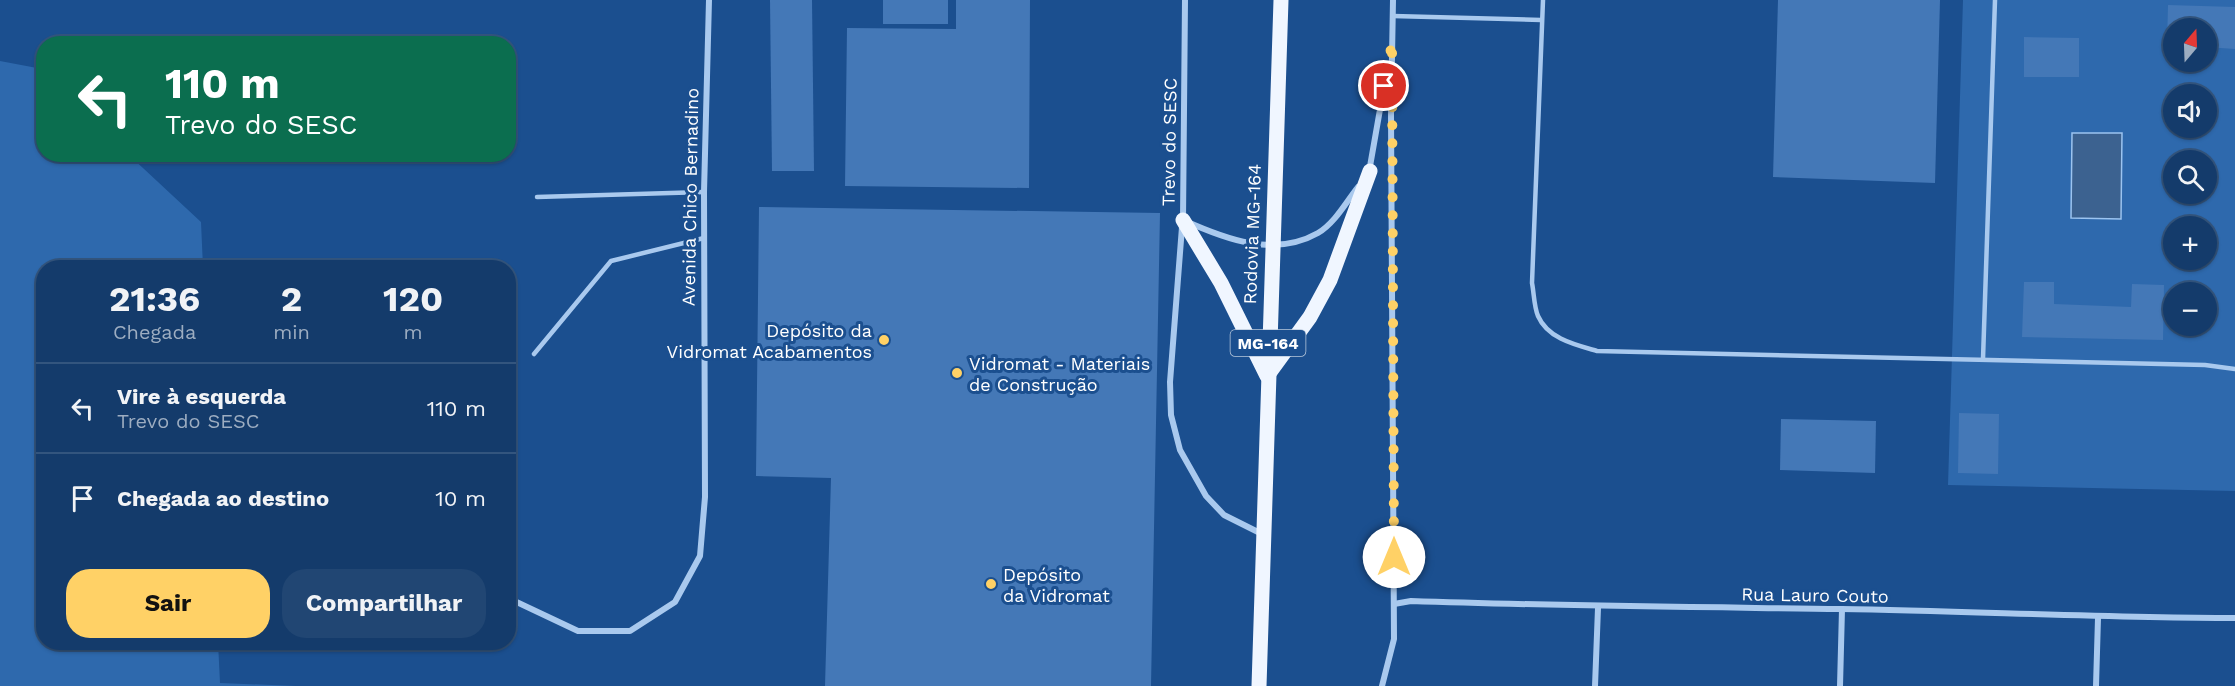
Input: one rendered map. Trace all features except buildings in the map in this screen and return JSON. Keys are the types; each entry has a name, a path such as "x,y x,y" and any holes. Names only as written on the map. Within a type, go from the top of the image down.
{"main road":[{"name":"Rodovia MG-164","path":"1259,686 1271,246 1281,0"},
{"path":"1183,220 1221,283 1267,376 1310,317 1330,280 1370,171"}],"street":[{"name":"Avenida Chico Bernadino","path":"516,602 578,631 630,631 675,602 700,556 705,497 704,192 709,0"},
{"name":"Trevo do SESC","path":"1185,0 1183,220 1241,242 1271,246 1304,239 1319,232 1336,216 1370,171 1392,43"},
{"path":"1382,686 1394,639 1393,0"},
{"path":"1183,220 1170,382 1171,415 1180,450 1206,496 1224,515 1264,535"},
{"name":"Rua Lauro Couto","path":"1394,604 1411,602 1598,608 1842,609 2098,618 2235,618"},
{"path":"1595,686 1598,608"},
{"path":"1840,686 1842,609"},
{"path":"2096,686 2098,618"}],"lane":[{"path":"1543,0 1532,283 1538,316 1550,331 1569,344 1597,351 2205,365 2235,369"},
{"path":"1983,359 1995,0"},
{"path":"1393,16 1541,20"},
{"path":"537,197 704,192"},
{"path":"534,354 611,261 704,238"}],"shaded area":[{"path":"1963,0 2235,0 2235,491 1948,485"},
{"path":"0,61 36,68 36,162 137,162 201,222 203,260 36,260 36,650 218,650 220,683 296,686 0,686"},
{"path":"2072,133 2122,133 2121,219 2071,218"}],"place":[{"name":"Depósito da Vidromat Acabamentos","path":"884,340"},
{"name":"Vidromat - Materiais de Construção","path":"957,373"},
{"name":"Depósito da Vidromat","path":"991,584"}],"route":[{"path":"1384,86 1392,43 1394,557"}]}
